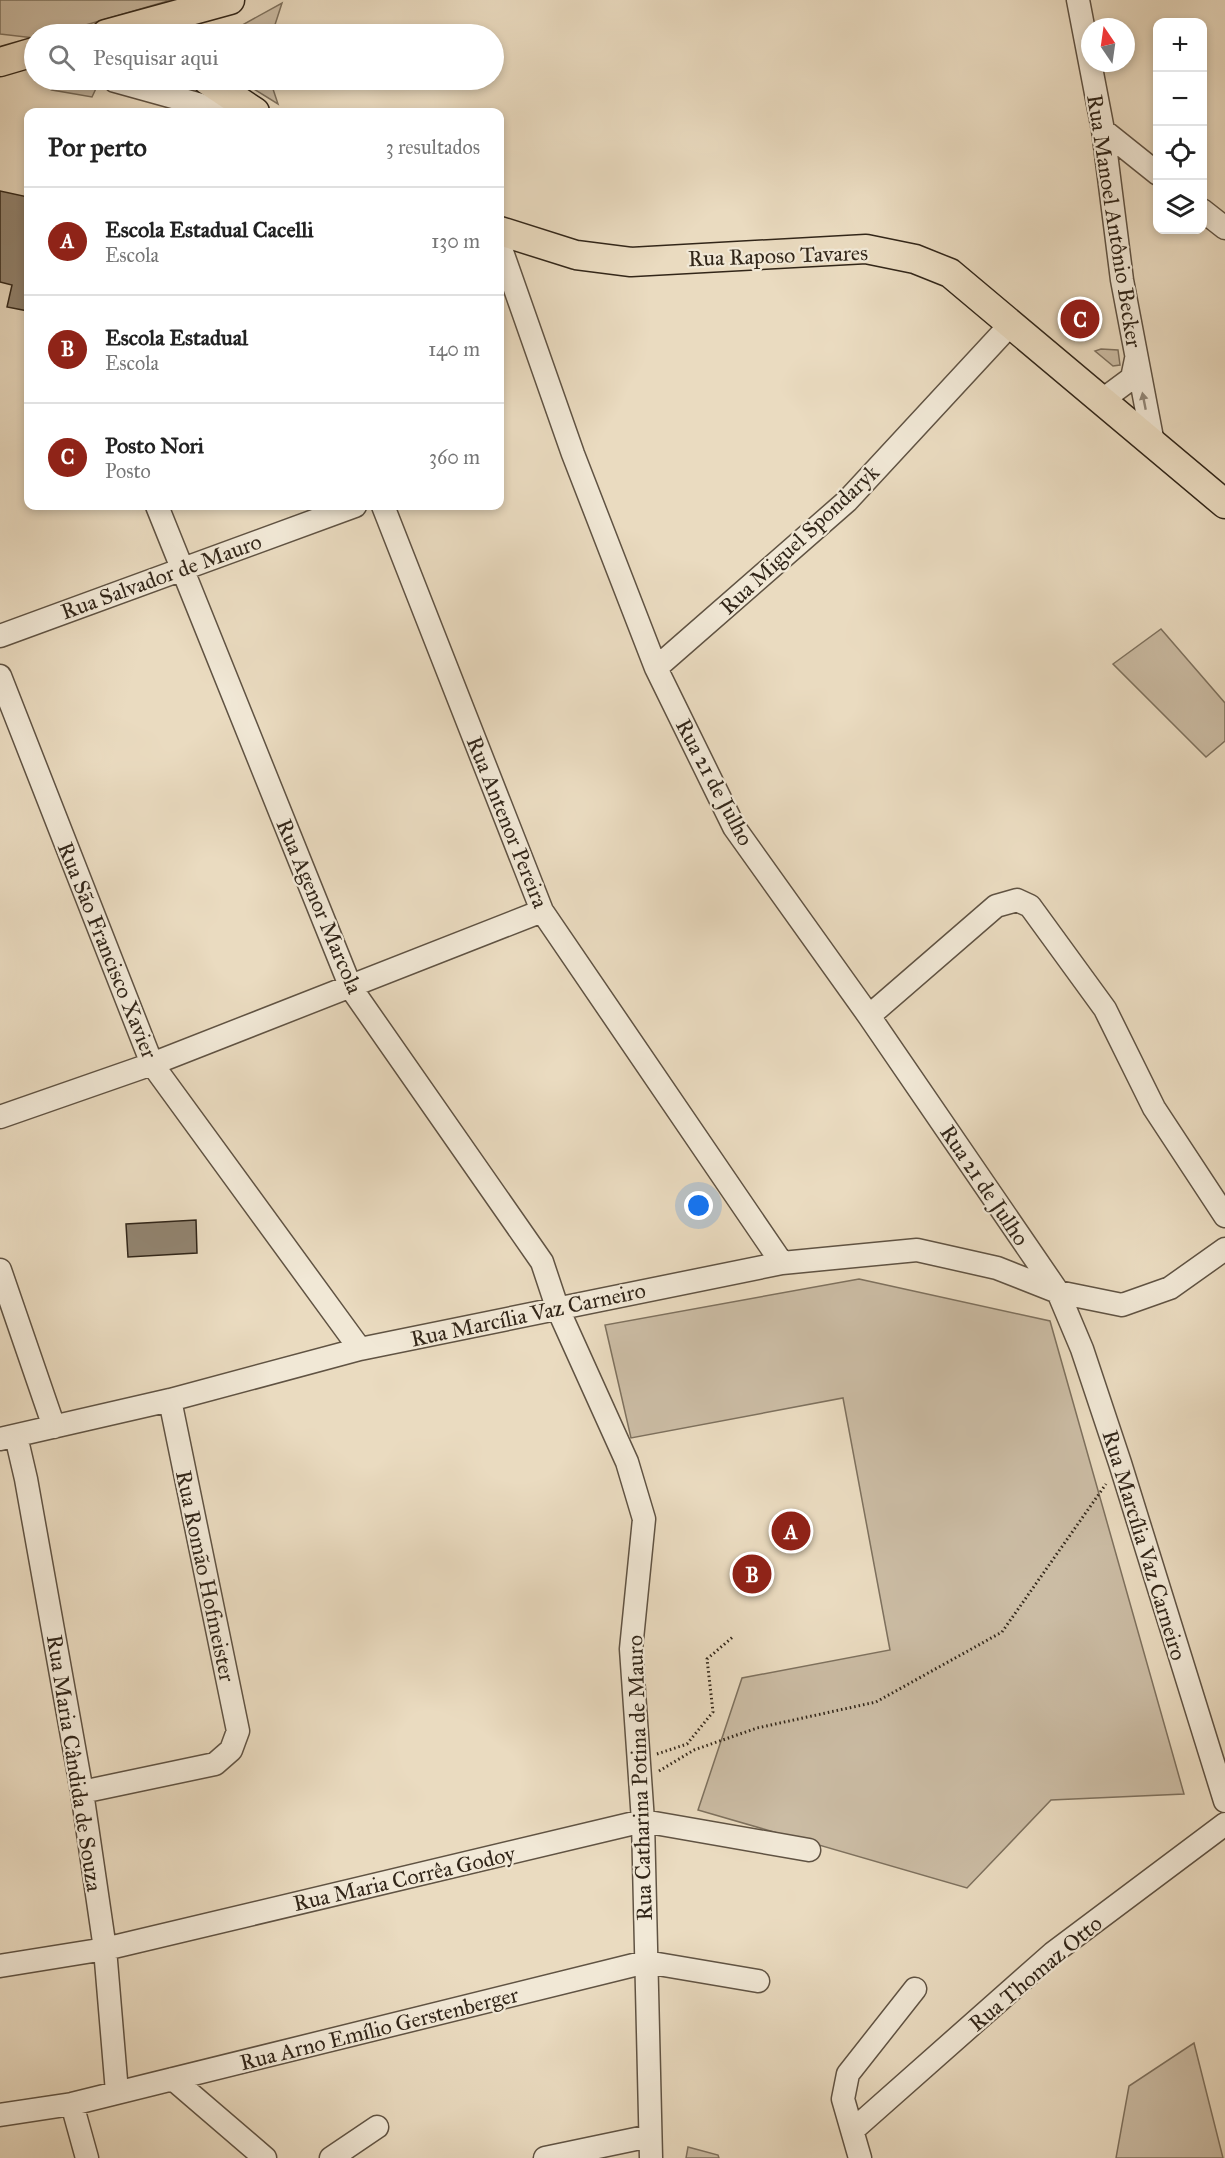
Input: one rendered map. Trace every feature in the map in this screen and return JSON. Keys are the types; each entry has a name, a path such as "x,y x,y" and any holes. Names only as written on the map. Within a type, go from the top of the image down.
{"main road":[{"path":"184,24 230,0"},
{"path":"188,24 252,0"},
{"path":"0,62 24,55"},
{"path":"0,79 24,74"},
{"path":"224,90 246,108"},
{"name":"Rua Raposo Tavares","path":"504,232 576,255 631,262 866,249 915,259 950,273 1225,504"}],"street":[{"name":"Rua Manoel Antônio Becker","path":"1078,0 1103,130 1122,280 1153,443"},
{"path":"0,48 24,51"},
{"path":"147,90 212,108"},
{"path":"1103,130 1153,170"},
{"path":"1207,213 1225,228"},
{"name":"Rua 21 de Julho","path":"504,257 573,454 656,668 734,826 869,1016 1058,1292"},
{"name":"Rua Miguel Spondaryk","path":"656,668 847,501 1010,325"},
{"path":"1101,401 1132,378 1136,359"},
{"name":"Rua Agenor Marcola","path":"159,510 351,988 542,1262 557,1307"},
{"name":"Rua Salvador de Mauro","path":"0,636 345,510"},
{"name":"Rua Antenor Pereira","path":"385,510 542,911 782,1263"},
{"name":"Rua São Francisco Xavier","path":"0,676 152,1064 360,1349"},
{"path":"869,1016 996,906 1017,900 1030,906 1105,1009 1154,1108 1225,1216"},
{"path":"0,1117 152,1064 351,988 542,911"},
{"name":"Rua Marcília Vaz Carneiro","path":"8,1438 170,1400 360,1349 557,1307 782,1263 917,1250 997,1268 1058,1292 1122,1305 1170,1288 1225,1249"},
{"path":"0,1270 54,1427"},
{"name":"Rua Marcília Vaz Carneiro","path":"1058,1292 1082,1349 1120,1463 1225,1801"},
{"name":"Rua Catharina Potina de Mauro","path":"557,1307 627,1462 644,1519 631,1649 647,1766 643,1821 650,2147"},
{"name":"Rua Romão Hofmeister","path":"82,1792 215,1764 231,1750 238,1731 170,1400"},
{"name":"Rua Maria Cândida de Souza","path":"8,1438 26,1479 82,1792 105,1949 117,2092"},
{"name":"Rua Maria Corrêa Godoy","path":"0,1966 105,1949 643,1821 809,1850"},
{"name":"Rua Thomaz Otto","path":"853,2130 1053,1953 1225,1824"},
{"name":"Rua Arno Emílio Gerstenberger","path":"0,2115 72,2104 646,1962 758,1981"},
{"path":"860,2158 843,2099 848,2074 915,1989"},
{"path":"173,2079 265,2158"},
{"path":"72,2104 87,2158"},
{"path":"331,2158 377,2127"},
{"path":"544,2158 650,2147"}],"path":[{"path":"647,1766 756,1728 876,1702 1002,1632 1120,1463"},
{"path":"647,1766 687,1744 713,1712 707,1659 734,1636"}],"shaded area":[{"path":"0,0 171,0 89,24 24,24 24,37 0,34"},
{"path":"282,3 275,24 244,24"},
{"path":"52,90 95,90 92,97"},
{"path":"255,90 273,90 278,104"},
{"path":"1118,350 1120,365 1113,366 1095,351"},
{"path":"1161,629 1225,703 1225,741 1206,757 1113,664"},
{"path":"859,1279 1050,1321 1184,1794 1051,1800 967,1888 698,1810 742,1678 890,1650 843,1398 631,1438 605,1325"},
{"path":"1194,2043 1223,2158 1116,2158 1129,2086"},
{"path":"688,2147 718,2155 719,2158 686,2158"}],"building":[{"path":"0,191 24,196 24,310 7,307 12,285 0,282"},
{"path":"196,1220 197,1253 128,1257 126,1224"}],"place":[{"name":"Posto Nori","path":"1080,319"},
{"name":"Escola Estadual Cacelli","path":"791,1531"},
{"name":"Escola Estadual","path":"752,1574"}]}
